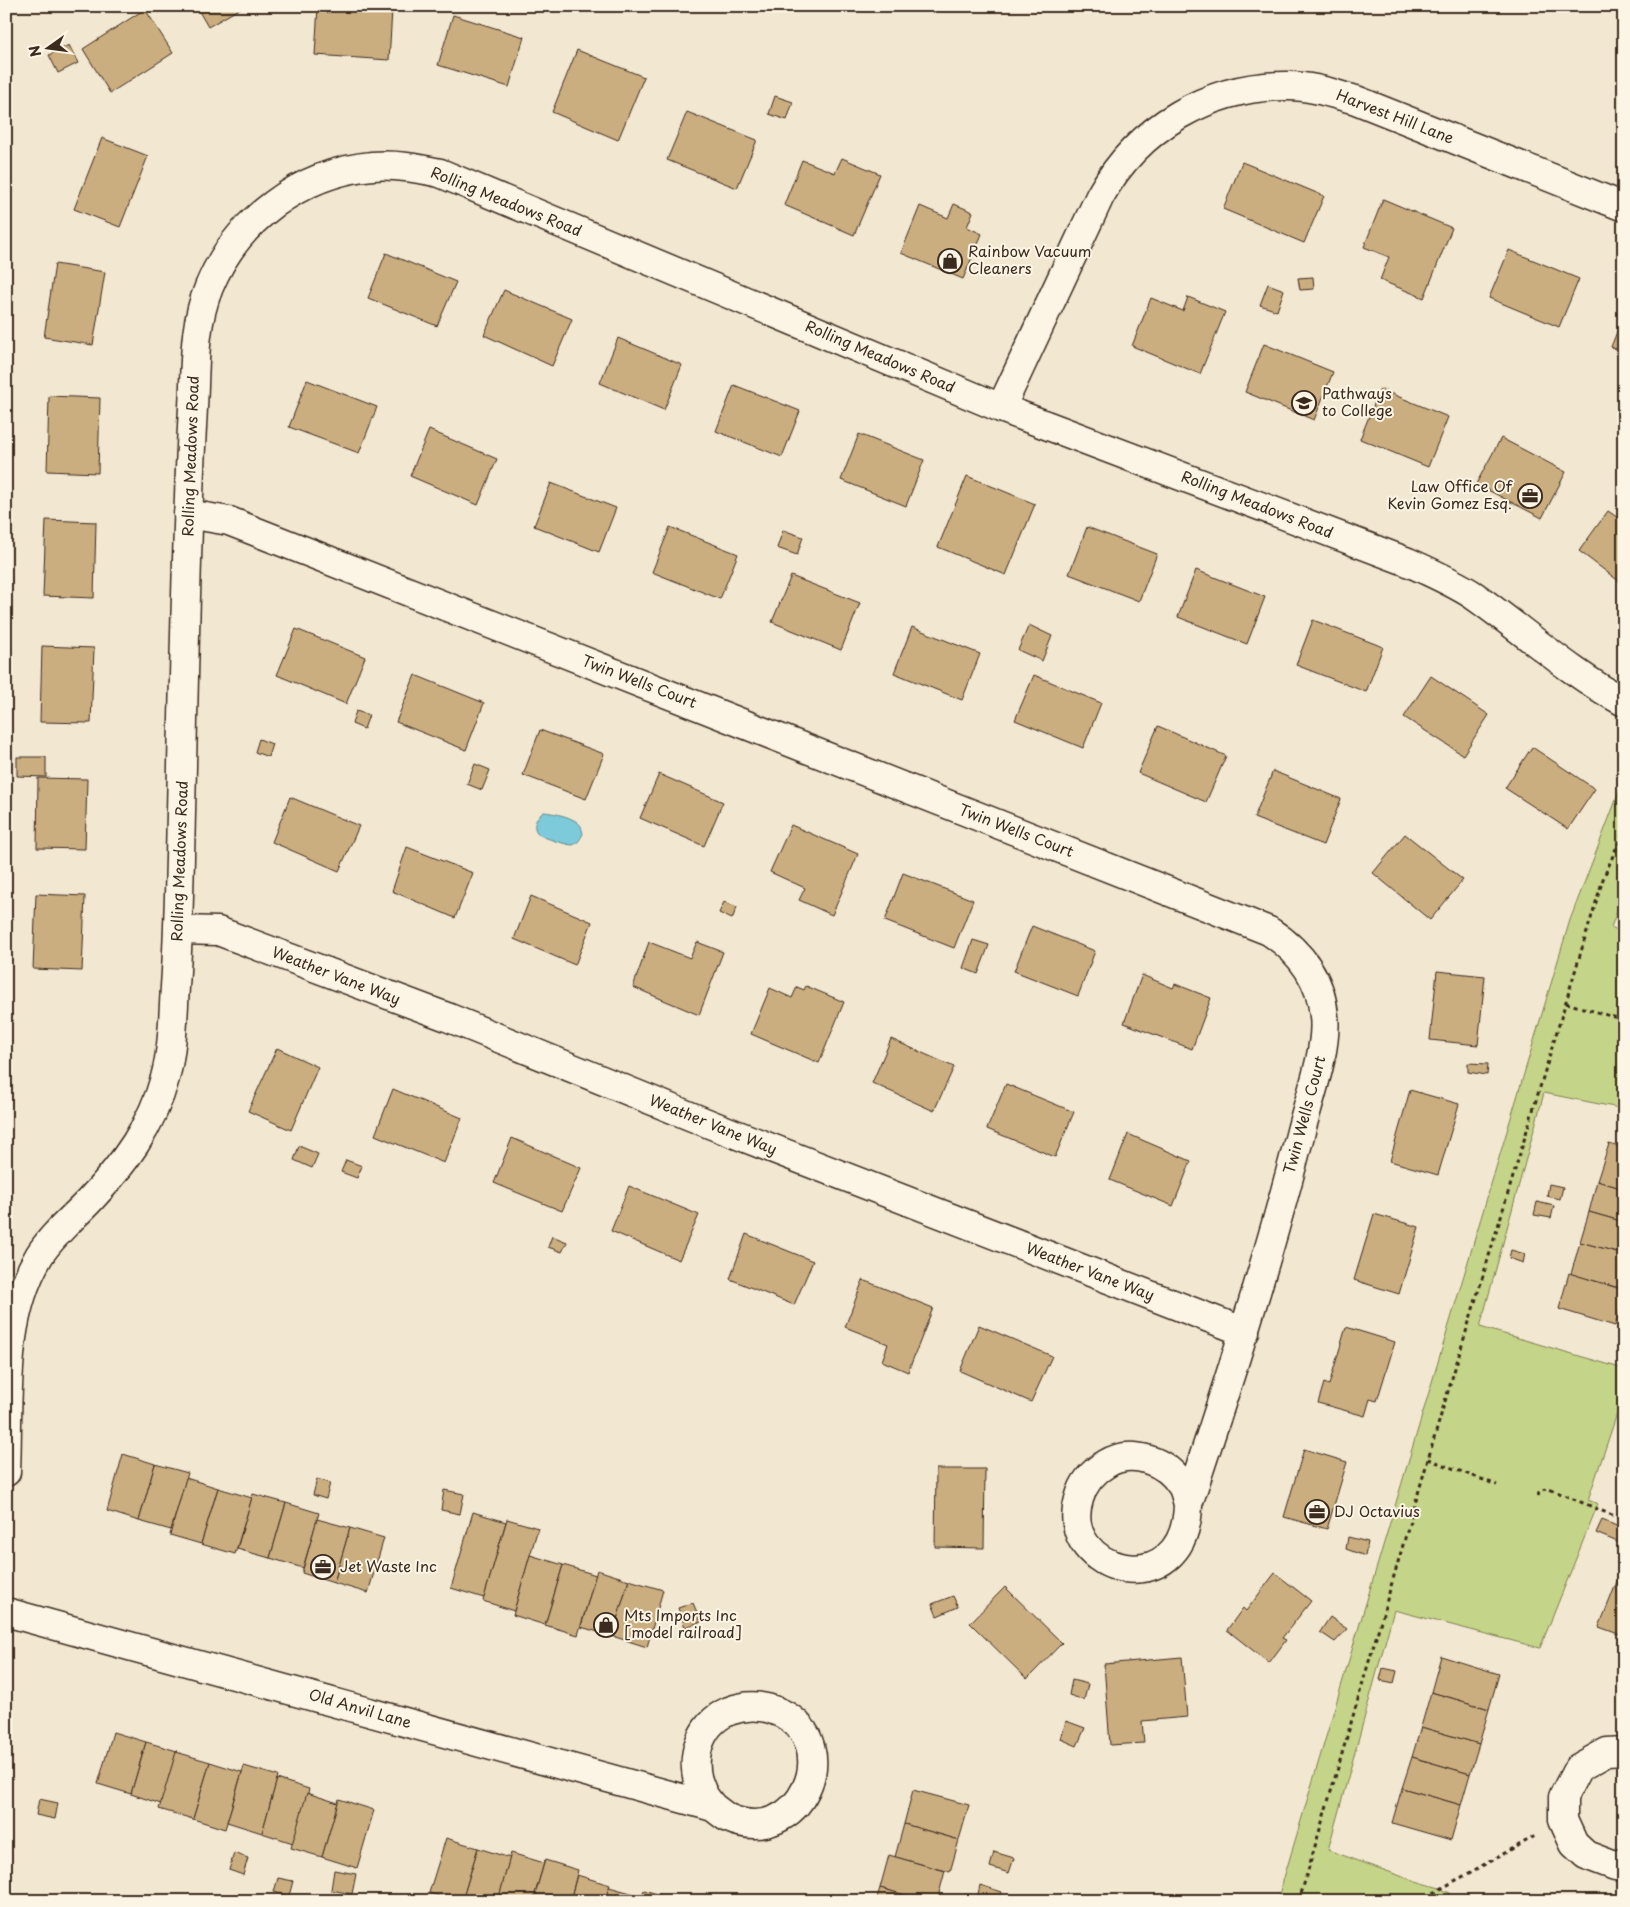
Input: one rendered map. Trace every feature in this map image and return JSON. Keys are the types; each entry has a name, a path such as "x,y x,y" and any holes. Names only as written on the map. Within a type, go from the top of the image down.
{"street":[{"name":"Harvest Hill Lane","path":"1001,408 1100,196 1116,169 1149,134 1173,117 1199,103 1227,94 1256,88 1290,86 1323,90 1348,97 1624,207"},
{"name":"Rolling Meadows Road","path":"6,1472 11,1338 21,1294 39,1257 51,1240 104,1186 128,1156 145,1129 165,1078 171,1041 179,930 188,514 196,340 202,306 210,284 230,248 252,222 278,201 315,181 339,172 373,166 407,166 440,172 1001,408 1399,559 1448,580 1472,594 1581,675 1624,702"},
{"name":"Twin Wells Court","path":"188,514 229,521 1270,930 1286,942 1300,956 1311,972 1320,994 1324,1017 1324,1041 1296,1153 1245,1332 1188,1504 1188,1522 1183,1539 1172,1553 1158,1563 1141,1569 1124,1569 1107,1563 1093,1553 1082,1538 1077,1522 1077,1504 1082,1487 1093,1473 1107,1463 1124,1457 1141,1457 1158,1463 1172,1473 1183,1488 1188,1504"},
{"name":"Weather Vane Way","path":"179,930 218,931 438,1014 730,1132 1245,1332"},
{"name":"Old Anvil Lane","path":"6,1612 713,1807 727,1817 744,1823 760,1823 776,1819 790,1811 801,1799 809,1784 812,1768 811,1752 806,1737 796,1724 785,1715 771,1708 755,1706 739,1707 723,1714 709,1726 700,1741 695,1758 696,1776 702,1792 713,1807"},
{"path":"1624,1750 1607,1752 1578,1768 1563,1797 1563,1820 1574,1844 1586,1855 1615,1866 1624,1864"}],"path":[{"path":"1299,1901 1428,1460 1603,879 1624,830"},
{"path":"1566,1003 1624,1020"},
{"path":"1428,1460 1497,1486"},
{"path":"1538,1496 1538,1493 1547,1488 1624,1520"},
{"path":"1420,1901 1563,1820"}],"green space":[{"path":"1624,779 1624,893 1611,927 1624,933 1624,1109 1544,1093 1480,1327 1624,1369 1624,1393 1588,1500 1598,1504 1540,1648 1394,1610 1328,1850 1443,1889 1450,1893 1447,1901 1277,1901 1570,920"}],"water":[{"path":"544,812 564,816 578,823 583,834 579,841 570,845 540,835 535,829 535,823"}],"building":[{"path":"196,6 244,6 208,27"},
{"path":"318,6 377,6 377,9 392,10 389,60 315,55"},
{"path":"145,9 173,53 110,93 83,49"},
{"path":"453,15 524,37 509,87 438,65"},
{"path":"69,45 78,63 58,73 49,55"},
{"path":"577,50 644,77 618,140 552,112"},
{"path":"775,96 793,102 787,120 769,114"},
{"path":"687,112 757,140 737,188 667,160"},
{"path":"102,138 148,156 120,227 74,209"},
{"path":"842,158 880,174 854,235 784,205 802,160 835,173"},
{"path":"1242,162 1324,196 1304,243 1223,209"},
{"path":"1383,199 1452,228 1424,298 1380,280 1389,257 1364,247"},
{"path":"954,204 973,212 967,227 982,234 963,279 901,253 920,206 948,218"},
{"path":"1509,250 1579,279 1559,327 1489,298"},
{"path":"386,253 456,282 437,326 368,298"},
{"path":"55,264 105,272 93,345 44,337"},
{"path":"1313,277 1314,289 1300,290 1298,278"},
{"path":"1268,284 1284,290 1277,311 1260,305"},
{"path":"504,290 572,319 552,366 484,335"},
{"path":"1188,297 1225,312 1200,374 1132,346 1151,298 1183,311"},
{"path":"1624,314 1624,352 1611,347"},
{"path":"618,338 682,365 664,410 600,383"},
{"path":"1264,344 1333,372 1314,420 1245,392"},
{"path":"307,380 377,407 359,453 289,427"},
{"path":"734,385 800,411 782,457 716,431"},
{"path":"1380,389 1448,417 1428,467 1360,439"},
{"path":"49,396 100,398 98,473 47,471"},
{"path":"429,430 497,459 478,505 410,476"},
{"path":"859,434 924,460 906,506 841,480"},
{"path":"1501,438 1566,472 1542,518 1476,484"},
{"path":"967,476 1035,504 1006,575 938,547"},
{"path":"551,483 616,508 599,552 534,526"},
{"path":"1608,511 1624,522 1624,585 1579,551"},
{"path":"46,520 96,522 94,598 43,596"},
{"path":"670,527 738,554 720,599 652,572"},
{"path":"1087,527 1157,554 1139,601 1069,574"},
{"path":"783,530 803,537 797,555 777,548"},
{"path":"1196,570 1265,597 1247,644 1178,617"},
{"path":"791,576 860,603 841,650 772,622"},
{"path":"1313,620 1383,647 1366,692 1296,665"},
{"path":"1029,625 1052,636 1042,661 1018,650"},
{"path":"912,627 980,654 962,700 894,673"},
{"path":"296,629 365,657 346,704 277,675"},
{"path":"42,646 94,648 91,723 40,722"},
{"path":"415,675 484,703 466,750 396,722"},
{"path":"1034,675 1101,703 1083,748 1015,720"},
{"path":"1431,676 1489,715 1463,755 1404,717"},
{"path":"356,711 369,715 364,729 352,724"},
{"path":"1158,726 1226,756 1206,802 1138,773"},
{"path":"540,730 604,754 586,799 523,775"},
{"path":"259,739 272,744 268,757 255,752"},
{"path":"1532,747 1595,789 1568,829 1505,788"},
{"path":"17,757 46,757 46,777 17,776"},
{"path":"475,764 490,770 482,790 467,784"},
{"path":"1273,771 1341,799 1323,845 1254,818"},
{"path":"659,774 723,802 704,846 640,818"},
{"path":"38,778 87,779 85,849 37,848"},
{"path":"290,797 359,826 339,871 272,842"},
{"path":"791,825 858,854 832,915 799,900 805,888 770,872"},
{"path":"1405,834 1463,880 1430,920 1373,873"},
{"path":"407,847 473,873 455,918 392,891"},
{"path":"903,873 973,900 954,948 885,921"},
{"path":"36,894 85,896 82,971 33,969"},
{"path":"531,896 592,922 575,965 514,939"},
{"path":"724,902 737,907 732,919 719,913"},
{"path":"1032,926 1095,951 1078,996 1014,971"},
{"path":"973,940 989,945 978,974 963,968"},
{"path":"649,942 690,958 697,942 723,952 699,1015 633,987"},
{"path":"1437,971 1485,976 1478,1045 1430,1040"},
{"path":"1142,975 1173,988 1175,984 1211,998 1192,1049 1124,1023"},
{"path":"806,986 844,1002 819,1063 751,1034 770,988 792,998 797,987 804,990"},
{"path":"891,1039 954,1067 934,1111 872,1083"},
{"path":"277,1048 318,1067 291,1130 248,1111"},
{"path":"1468,1063 1488,1064 1487,1075 1468,1072"},
{"path":"1006,1084 1074,1112 1055,1157 987,1129"},
{"path":"393,1089 462,1118 444,1163 375,1135"},
{"path":"1410,1090 1459,1104 1438,1175 1390,1161"},
{"path":"1128,1134 1191,1161 1173,1206 1110,1180"},
{"path":"512,1138 581,1168 562,1211 494,1183"},
{"path":"1609,1144 1624,1148 1624,1189 1597,1181"},
{"path":"299,1146 318,1154 312,1168 294,1160"},
{"path":"346,1160 362,1166 357,1178 341,1172"},
{"path":"1597,1181 1624,1189 1624,1222 1589,1212"},
{"path":"1549,1184 1563,1187 1560,1199 1547,1196"},
{"path":"629,1186 699,1215 679,1260 611,1231"},
{"path":"1537,1202 1554,1206 1551,1218 1534,1215"},
{"path":"1589,1212 1624,1222 1624,1254 1580,1242"},
{"path":"1374,1214 1419,1227 1399,1294 1354,1280"},
{"path":"746,1234 813,1261 794,1305 730,1279"},
{"path":"552,1236 567,1242 562,1252 548,1247"},
{"path":"1580,1242 1624,1254 1624,1273 1619,1288 1571,1274"},
{"path":"1511,1250 1525,1254 1523,1263 1509,1258"},
{"path":"1569,1273 1624,1290 1624,1297 1615,1326 1559,1309"},
{"path":"863,1280 933,1308 908,1372 882,1361 888,1344 845,1327"},
{"path":"979,1325 1052,1356 1031,1402 960,1371"},
{"path":"1346,1327 1395,1342 1377,1401 1370,1399 1365,1416 1318,1403 1324,1383 1329,1385"},
{"path":"1304,1449 1347,1462 1327,1529 1284,1517"},
{"path":"123,1454 155,1464 139,1521 107,1511"},
{"path":"155,1464 188,1473 171,1530 139,1521"},
{"path":"936,1469 985,1469 984,1548 935,1547"},
{"path":"186,1478 218,1488 201,1544 170,1535"},
{"path":"317,1479 330,1483 326,1499 313,1495"},
{"path":"218,1488 252,1498 235,1554 201,1544"},
{"path":"444,1490 464,1494 460,1514 441,1510"},
{"path":"253,1494 286,1503 270,1558 237,1549"},
{"path":"286,1503 319,1513 303,1568 270,1558"},
{"path":"473,1512 506,1522 484,1598 451,1588"},
{"path":"317,1519 350,1528 334,1583 302,1573"},
{"path":"507,1519 538,1528 514,1611 483,1601"},
{"path":"1602,1520 1624,1529 1620,1543 1596,1533"},
{"path":"350,1528 384,1538 368,1593 334,1583"},
{"path":"1348,1537 1368,1542 1365,1556 1346,1549"},
{"path":"530,1555 563,1565 545,1625 513,1615"},
{"path":"563,1565 596,1575 578,1635 545,1625"},
{"path":"597,1570 629,1580 612,1636 581,1627"},
{"path":"1275,1573 1311,1601 1282,1638 1286,1640 1269,1663 1227,1630 1243,1608 1246,1611"},
{"path":"1618,1579 1624,1581 1624,1636 1599,1627"},
{"path":"629,1580 663,1590 647,1647 612,1636"},
{"path":"1005,1587 1062,1643 1027,1679 970,1623"},
{"path":"953,1596 958,1607 937,1616 932,1604"},
{"path":"693,1603 701,1622 685,1627 678,1608"},
{"path":"1330,1617 1347,1629 1335,1642 1320,1632"},
{"path":"1441,1656 1499,1674 1489,1709 1431,1692"},
{"path":"1182,1657 1187,1717 1142,1721 1144,1743 1110,1745 1104,1664"},
{"path":"1383,1668 1397,1671 1394,1683 1380,1680"},
{"path":"1072,1680 1088,1684 1084,1700 1069,1695"},
{"path":"1431,1692 1489,1709 1479,1744 1421,1727"},
{"path":"1066,1721 1085,1728 1077,1746 1061,1739"},
{"path":"1421,1727 1479,1744 1470,1774 1412,1757"},
{"path":"113,1732 146,1742 131,1794 98,1784"},
{"path":"146,1742 177,1751 161,1804 131,1794"},
{"path":"176,1752 210,1762 193,1819 159,1809"},
{"path":"1412,1757 1470,1774 1461,1805 1402,1788"},
{"path":"210,1762 242,1772 225,1829 193,1819"},
{"path":"244,1766 278,1776 262,1833 227,1822"},
{"path":"277,1779 309,1789 293,1843 262,1833"},
{"path":"1402,1788 1461,1805 1451,1840 1392,1823"},
{"path":"913,1790 969,1805 959,1840 904,1824"},
{"path":"307,1793 338,1803 322,1857 291,1848"},
{"path":"39,1799 58,1803 55,1819 36,1815"},
{"path":"339,1799 374,1810 357,1868 322,1857"},
{"path":"904,1824 959,1840 950,1872 895,1857"},
{"path":"446,1838 478,1848 462,1901 455,1901 429,1893"},
{"path":"478,1848 510,1858 498,1901 462,1901"},
{"path":"994,1852 1014,1858 1009,1873 990,1867"},
{"path":"234,1853 248,1858 243,1875 229,1870"},
{"path":"511,1853 544,1863 533,1901 498,1901"},
{"path":"889,1855 945,1871 937,1901 926,1901 880,1888"},
{"path":"545,1860 578,1870 570,1901 533,1901"},
{"path":"334,1870 356,1874 352,1894 331,1890"},
{"path":"577,1875 610,1885 605,1901 570,1901"},
{"path":"278,1878 293,1881 289,1896 274,1892"},
{"path":"980,1885 1002,1892 1000,1901 977,1899"},
{"path":"609,1887 642,1896 640,1901 605,1901"},
{"path":"880,1888 926,1901 876,1901"},
{"path":"644,1890 677,1900 640,1901"}],"place":[{"name":"Rainbow Vacuum Cleaners","path":"950,261"},
{"name":"Pathways to College","path":"1304,403"},
{"name":"Law Office Of Kevin Gomez Esq.","path":"1530,496"},
{"name":"DJ Octavius","path":"1317,1512"},
{"name":"Jet Waste Inc","path":"323,1567"},
{"name":"Mts Imports Inc [model railroad]","path":"606,1625"}]}
